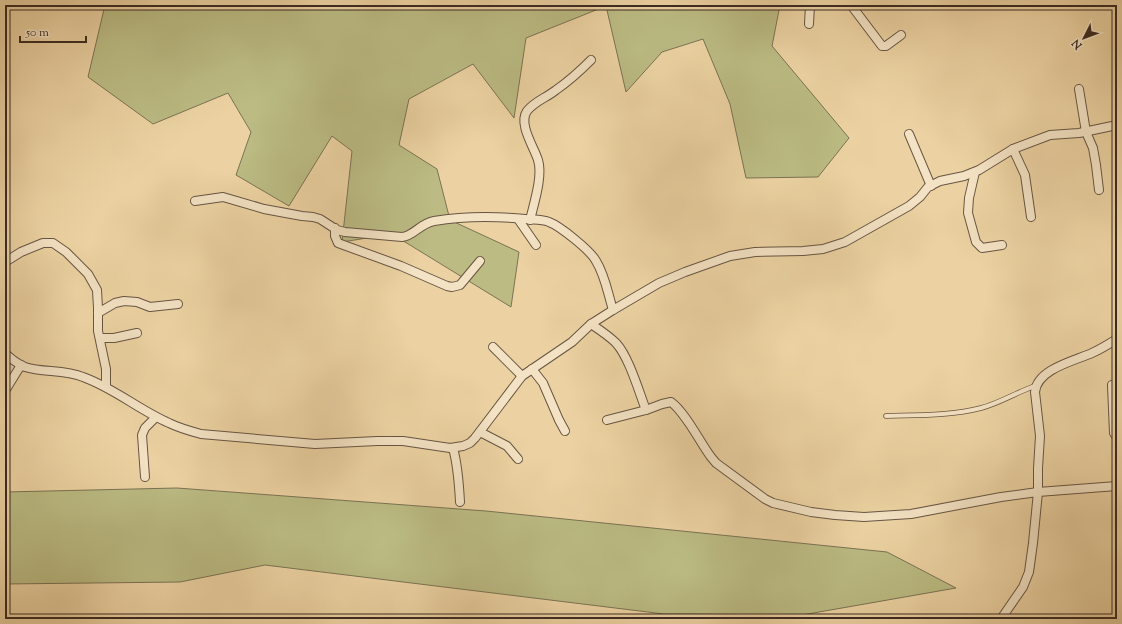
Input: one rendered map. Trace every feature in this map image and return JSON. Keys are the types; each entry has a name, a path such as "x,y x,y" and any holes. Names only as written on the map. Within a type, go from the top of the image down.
{"street":[{"path":"809,24 810,5"},
{"path":"850,5 882,46 886,46 901,35"},
{"path":"530,220 538,188 539,164 528,137 523,118 536,102 554,92 572,79 591,60"},
{"path":"1079,89 1086,132 1095,157 1099,190"},
{"path":"5,353 21,365 32,369 72,373 106,387 156,417 181,428 201,434 315,444 377,441 402,442 453,448 463,446 470,443 480,432 522,376 572,342 591,324 666,280 730,256 755,252 823,249 845,242 909,206 931,186 940,181 975,172 1013,149 1050,135 1079,134 1117,125"},
{"path":"909,134 931,186"},
{"path":"1013,149 1025,175 1031,216"},
{"path":"975,172 968,205 972,232 976,242 982,248 1002,245"},
{"path":"195,201 223,197 258,208 320,219 345,232 406,237 420,226 438,221 478,216 542,220 550,222 580,244 592,256 602,273 613,310"},
{"path":"518,219 536,245"},
{"path":"335,228 335,236 338,243 401,266 446,286 452,287 460,285 480,261"},
{"path":"5,262 20,252 43,243 53,243 60,247 84,269 97,290 98,331 106,369 106,387"},
{"path":"98,313 115,303 124,301 137,302 150,307 178,304"},
{"path":"591,324 617,344 630,370 646,410"},
{"path":"100,338 114,338 137,333"},
{"path":"1001,619 1023,587 1029,572 1038,492 1040,436 1035,386 1040,379 1058,368 1098,350 1117,339"},
{"path":"493,347 522,376"},
{"path":"5,391 21,365"},
{"path":"532,369 543,383 565,430"},
{"path":"1112,384 1114,433 1117,437"},
{"path":"607,420 671,402 682,413 710,457 766,499 788,507 835,516 864,517 911,514 1001,497 1038,492 1117,486"},
{"path":"145,477 142,435 145,428 156,417"},
{"path":"480,432 507,446 518,459"},
{"path":"453,448 459,482 460,502"}],"lane":[{"path":"886,416 956,413 993,404 1022,390 1035,386"}],"green space":[{"path":"105,5 780,5 772,46 849,138 818,177 746,178 730,104 703,39 662,52 626,92 606,6 526,38 514,118 473,64 409,99 399,145 437,169 450,220 519,252 511,307 392,234 342,242 352,151 332,136 289,206 236,175 251,132 228,93 153,124 88,77"},
{"path":"177,488 486,511 887,552 956,588 802,615 664,614 265,565 180,582 5,584 5,492"}]}
